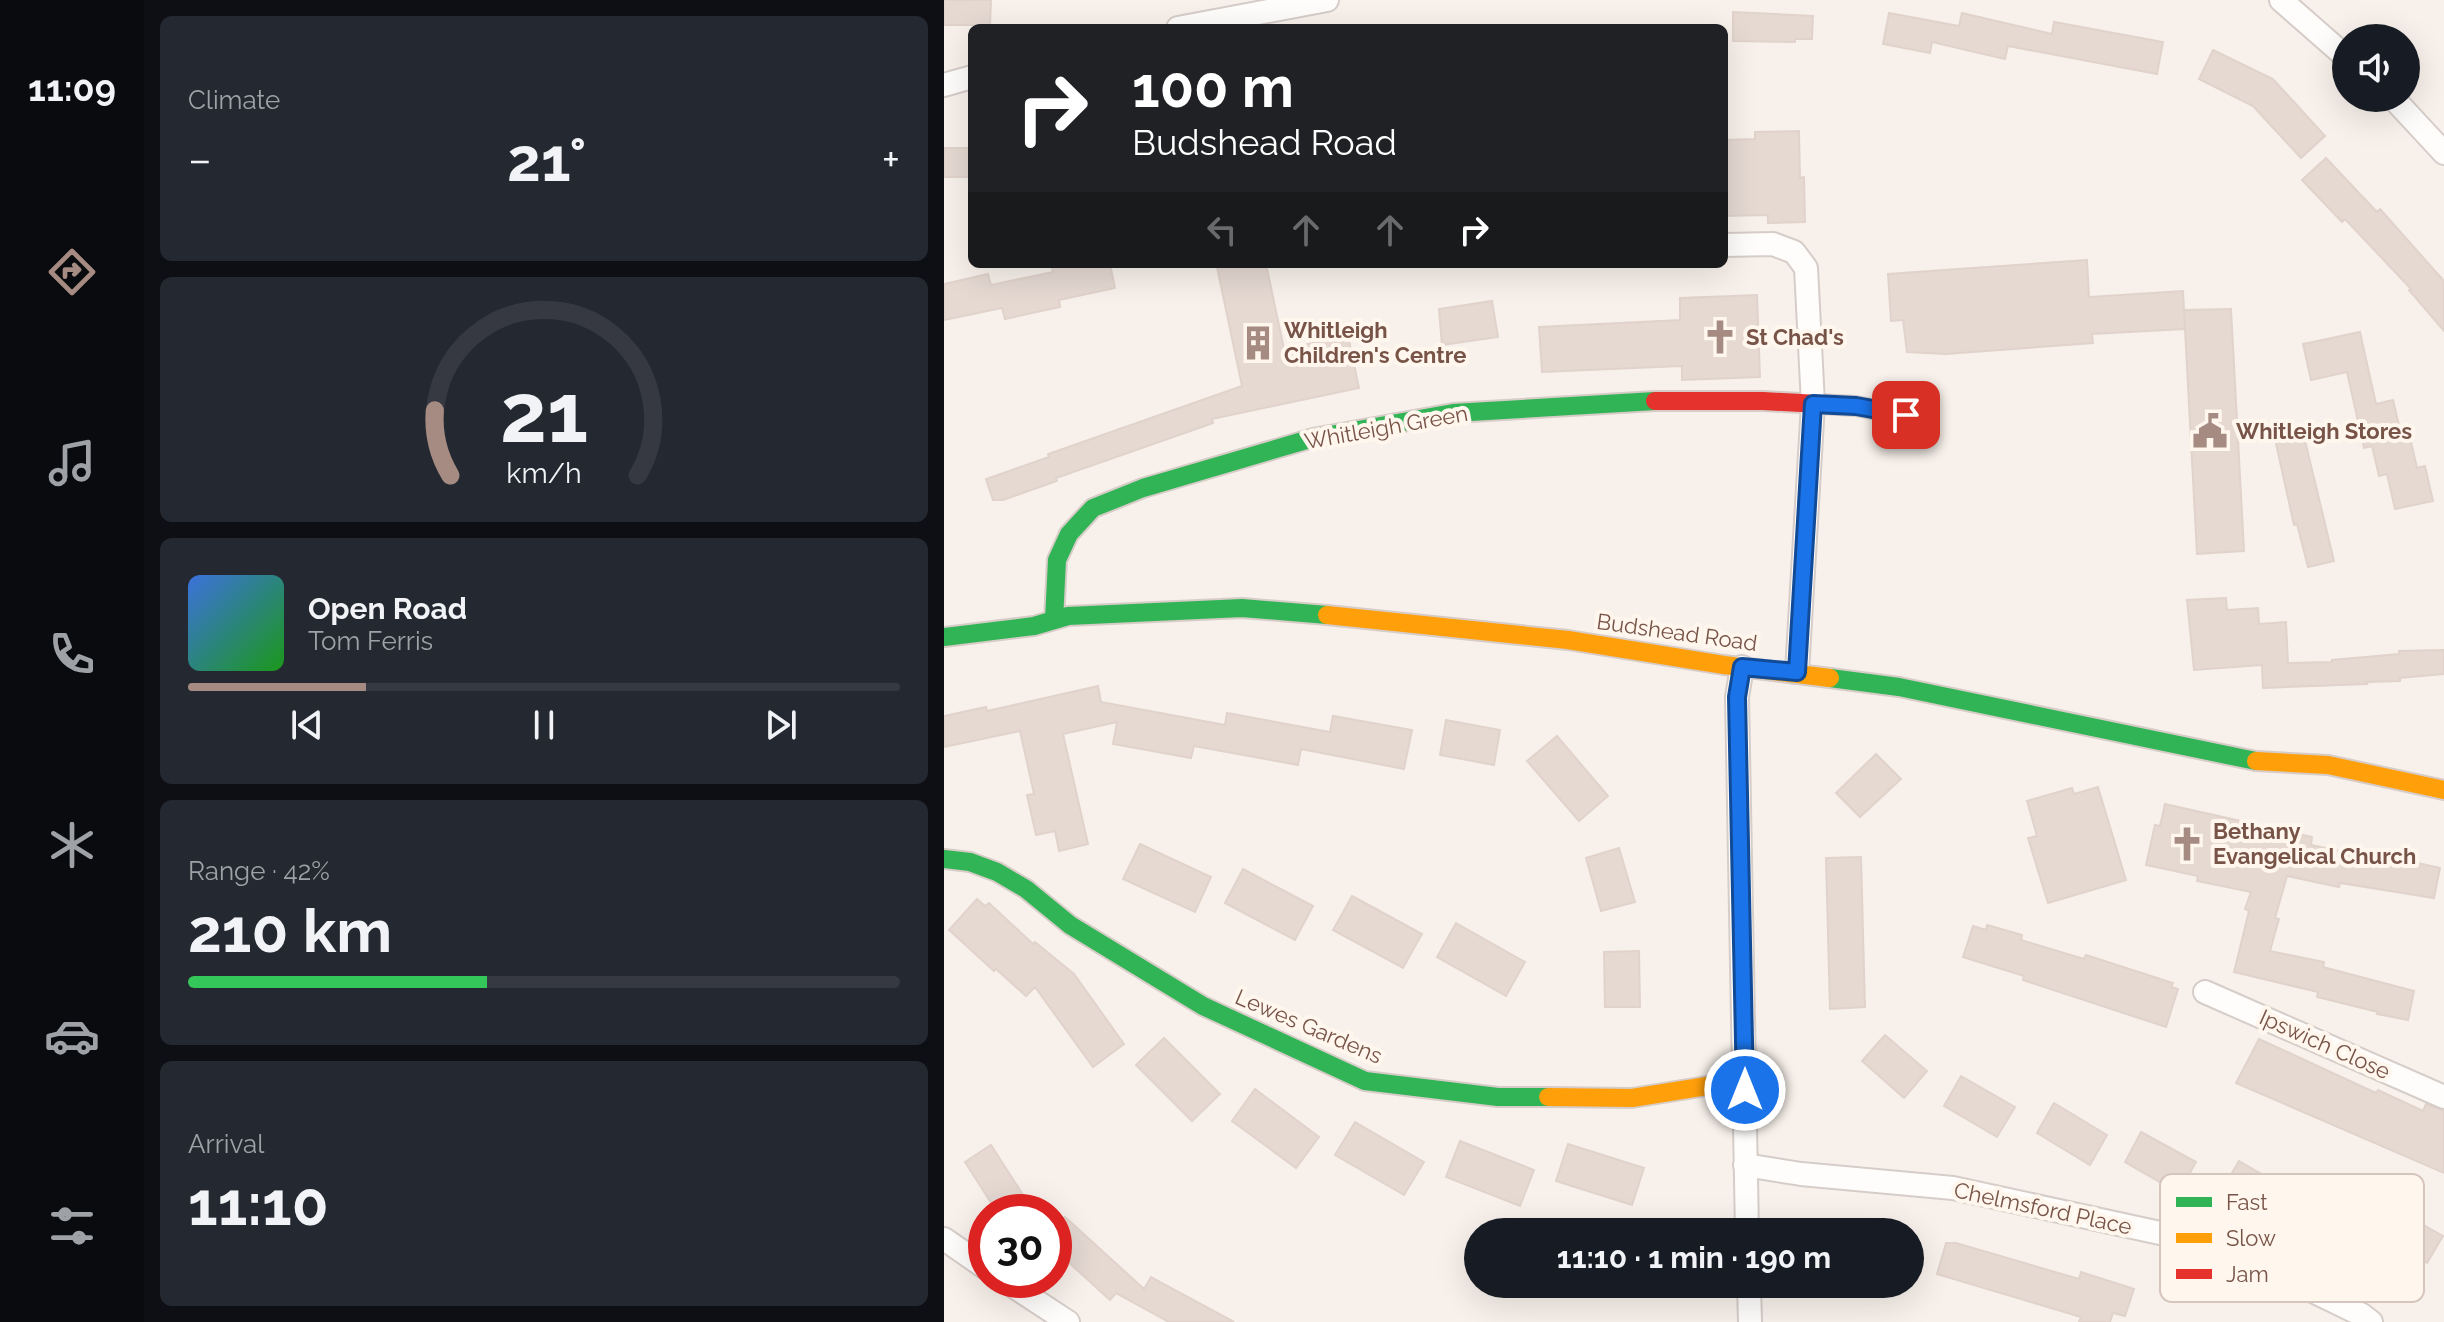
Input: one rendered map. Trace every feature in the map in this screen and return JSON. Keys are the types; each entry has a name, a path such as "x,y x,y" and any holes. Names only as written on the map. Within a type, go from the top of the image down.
{"street":[{"path":"1199,24 1327,0"},
{"path":"2281,0 2332,45"},
{"path":"944,85 968,78"},
{"path":"2406,112 2444,153"},
{"path":"1728,245 1773,244 1794,252 1806,268 1811,316 1813,404 1797,672"},
{"name":"Whitleigh Green","path":"1054,620 1057,560 1069,534 1093,508 1143,488 1313,438 1453,413 1631,401 1763,401 1856,406 1924,419"},
{"name":"Budshead Road","path":"944,637 1034,626 1068,616 1242,608 1413,622 1568,640 1899,687 2261,762 2328,765 2444,790"},
{"path":"1742,667 1737,697 1747,1218"},
{"name":"Lewes Gardens","path":"944,859 970,862 997,872 1026,889 1070,925 1203,1006 1365,1081 1498,1097 1632,1098 1713,1085 1745,1090"},
{"name":"Ipswich Close","path":"2205,992 2444,1097"},
{"name":"Chelmsford Place","path":"1745,1165 1801,1174 1953,1188 2160,1233"},
{"path":"944,1239 968,1256"},
{"path":"1031,1298 1068,1322"},
{"path":"1749,1298 1750,1322"},
{"name":"Chelmsford Place","path":"2335,1302 2371,1322"}],"building":[{"path":"944,0 991,0 990,24 944,25"},
{"path":"1733,12 1813,16 1812,39 1795,39 1795,42 1733,41"},
{"path":"1889,13 1959,26 1962,13 2052,34 2054,22 2163,42 2157,74 2008,46 2005,59 1932,42 1930,53 1883,44"},
{"path":"2213,50 2273,79 2325,136 2301,158 2253,106 2199,79"},
{"path":"1799,131 1805,222 1768,223 1768,215 1728,216 1728,140 1755,139 1755,132"},
{"path":"944,148 968,148 968,177 944,177"},
{"path":"2326,158 2377,212 2380,209 2444,281 2444,331 2411,289 2345,219 2342,222 2302,180"},
{"path":"2087,260 2089,297 2183,291 2184,310 2231,309 2244,551 2197,554 2185,329 2092,334 2093,343 1946,354 1907,352 1903,320 1891,321 1888,274"},
{"path":"1052,268 1111,268 1115,288 1059,300 1060,307 1005,319 1002,308 944,320 944,284 988,274 991,285 1053,272"},
{"name":"Whitleigh Children's Centre","path":"1217,268 1267,268 1284,349 1348,336 1359,388 1212,419 1213,423 1056,478 1057,481 1003,500 993,500 986,479 1242,386"},
{"path":"1757,295 1760,377 1682,380 1682,366 1542,372 1539,327 1680,320 1680,298"},
{"path":"1492,301 1498,337 1442,345 1439,309"},
{"path":"2360,332 2376,404 2393,400 2401,434 2409,433 2417,468 2425,466 2433,501 2395,509 2387,474 2379,476 2372,446 2364,448 2347,372 2311,380 2303,344"},
{"path":"2301,424 2334,561 2308,567 2297,524 2294,525 2273,430"},
{"path":"2226,598 2227,610 2258,608 2259,624 2286,622 2288,663 2332,662 2399,654 2399,651 2444,650 2444,674 2367,684 2263,688 2262,665 2194,670 2187,600"},
{"path":"1098,686 1101,702 1225,725 1227,713 1330,732 1333,716 1412,730 1404,769 1301,749 1298,765 1194,746 1191,758 1113,744 1117,722 1063,734 1088,844 1059,851 1055,831 1036,835 1027,795 1034,794 1020,731 944,747 944,716 986,707 987,711"},
{"path":"1446,720 1500,730 1494,765 1440,755"},
{"path":"1557,736 1608,796 1579,821 1527,761"},
{"path":"1876,754 1901,779 1860,817 1836,793"},
{"path":"2098,787 2126,880 2048,903 2028,838 2037,836 2027,801 2072,788 2074,794"},
{"path":"2165,804 2312,837 2311,845 2440,868 2434,898 2340,883 2339,887 2287,876 2275,918 2279,919 2270,951 2324,962 2323,967 2414,991 2408,1020 2317,997 2318,992 2234,972 2251,892 2197,881 2198,876 2146,865 2155,825 2160,826"},
{"path":"1140,844 1211,877 1195,912 1123,879"},
{"path":"1619,848 1635,902 1601,911 1586,858"},
{"path":"1861,857 1865,1007 1830,1009 1826,858"},
{"path":"1243,869 1313,906 1295,940 1225,903"},
{"path":"1352,896 1422,934 1403,968 1333,930"},
{"path":"977,899 985,906 989,903 1033,944 1035,942 1074,974 1124,1044 1093,1067 1035,987 1026,996 949,930"},
{"path":"1456,923 1525,962 1506,996 1437,957"},
{"path":"1987,925 2022,935 2021,940 2084,959 2086,955 2173,983 2171,987 2178,989 2166,1027 1963,957 1973,926 1986,930"},
{"path":"1639,951 1640,1007 1605,1007 1604,952"},
{"path":"1885,1035 1927,1071 1904,1098 1862,1061"},
{"path":"1164,1038 1220,1094 1192,1121 1136,1065"},
{"path":"2259,1039 2376,1093 2378,1090 2423,1111 2426,1104 2444,1111 2444,1173 2236,1083"},
{"path":"1961,1076 2015,1107 1997,1137 1944,1106"},
{"path":"1255,1089 1319,1137 1296,1168 1232,1121"},
{"path":"2054,1103 2107,1135 2090,1165 2037,1133"},
{"path":"1355,1122 1424,1162 1404,1195 1335,1155"},
{"path":"2141,1132 2196,1162 2189,1174 2160,1174 2160,1182 2125,1162"},
{"path":"1460,1141 1534,1170 1520,1206 1446,1177"},
{"path":"1568,1144 1644,1168 1632,1205 1556,1181"},
{"path":"991,1145 1022,1194 985,1194 965,1162"},
{"path":"2239,1161 2262,1174 2231,1174"},
{"path":"1072,1223 1144,1289 1151,1277 1234,1322 1169,1322 1116,1293 1110,1300 1072,1265"},
{"path":"2424,1225 2443,1236 2427,1263 2424,1261"},
{"path":"1946,1243 1956,1243 2079,1279 2081,1272 2134,1289 2125,1316 2113,1313 2110,1322 2079,1322 2081,1317 1937,1274"}],"traffic: fast":[{"path":"1054,620 1057,560 1069,534 1093,508 1143,488 1313,438 1453,413 1655,401"},
{"path":"944,637 1034,626 1068,616 1242,608 1327,615"},
{"path":"1830,678 1899,687 2256,761"},
{"path":"944,859 970,862 997,872 1026,889 1070,925 1203,1006 1365,1081 1498,1097 1548,1097"}],"traffic: slow":[{"path":"1327,615 1568,640 1830,678"},
{"path":"2256,761 2328,765 2444,790"},
{"path":"1548,1097 1632,1098 1713,1085 1745,1090"}],"traffic: jam":[{"path":"1655,401 1763,401 1856,406 1924,419"}],"place":[{"name":"St Chad's","path":"1720,337"},
{"name":"Whitleigh Children's Centre","path":"1258,343"},
{"name":"Whitleigh Stores","path":"2210,431"},
{"name":"Bethany Evangelical Church","path":"2187,844"}],"route":[{"path":"1745,1090 1737,697 1742,667 1797,672 1813,404 1856,406 1906,415"}]}
